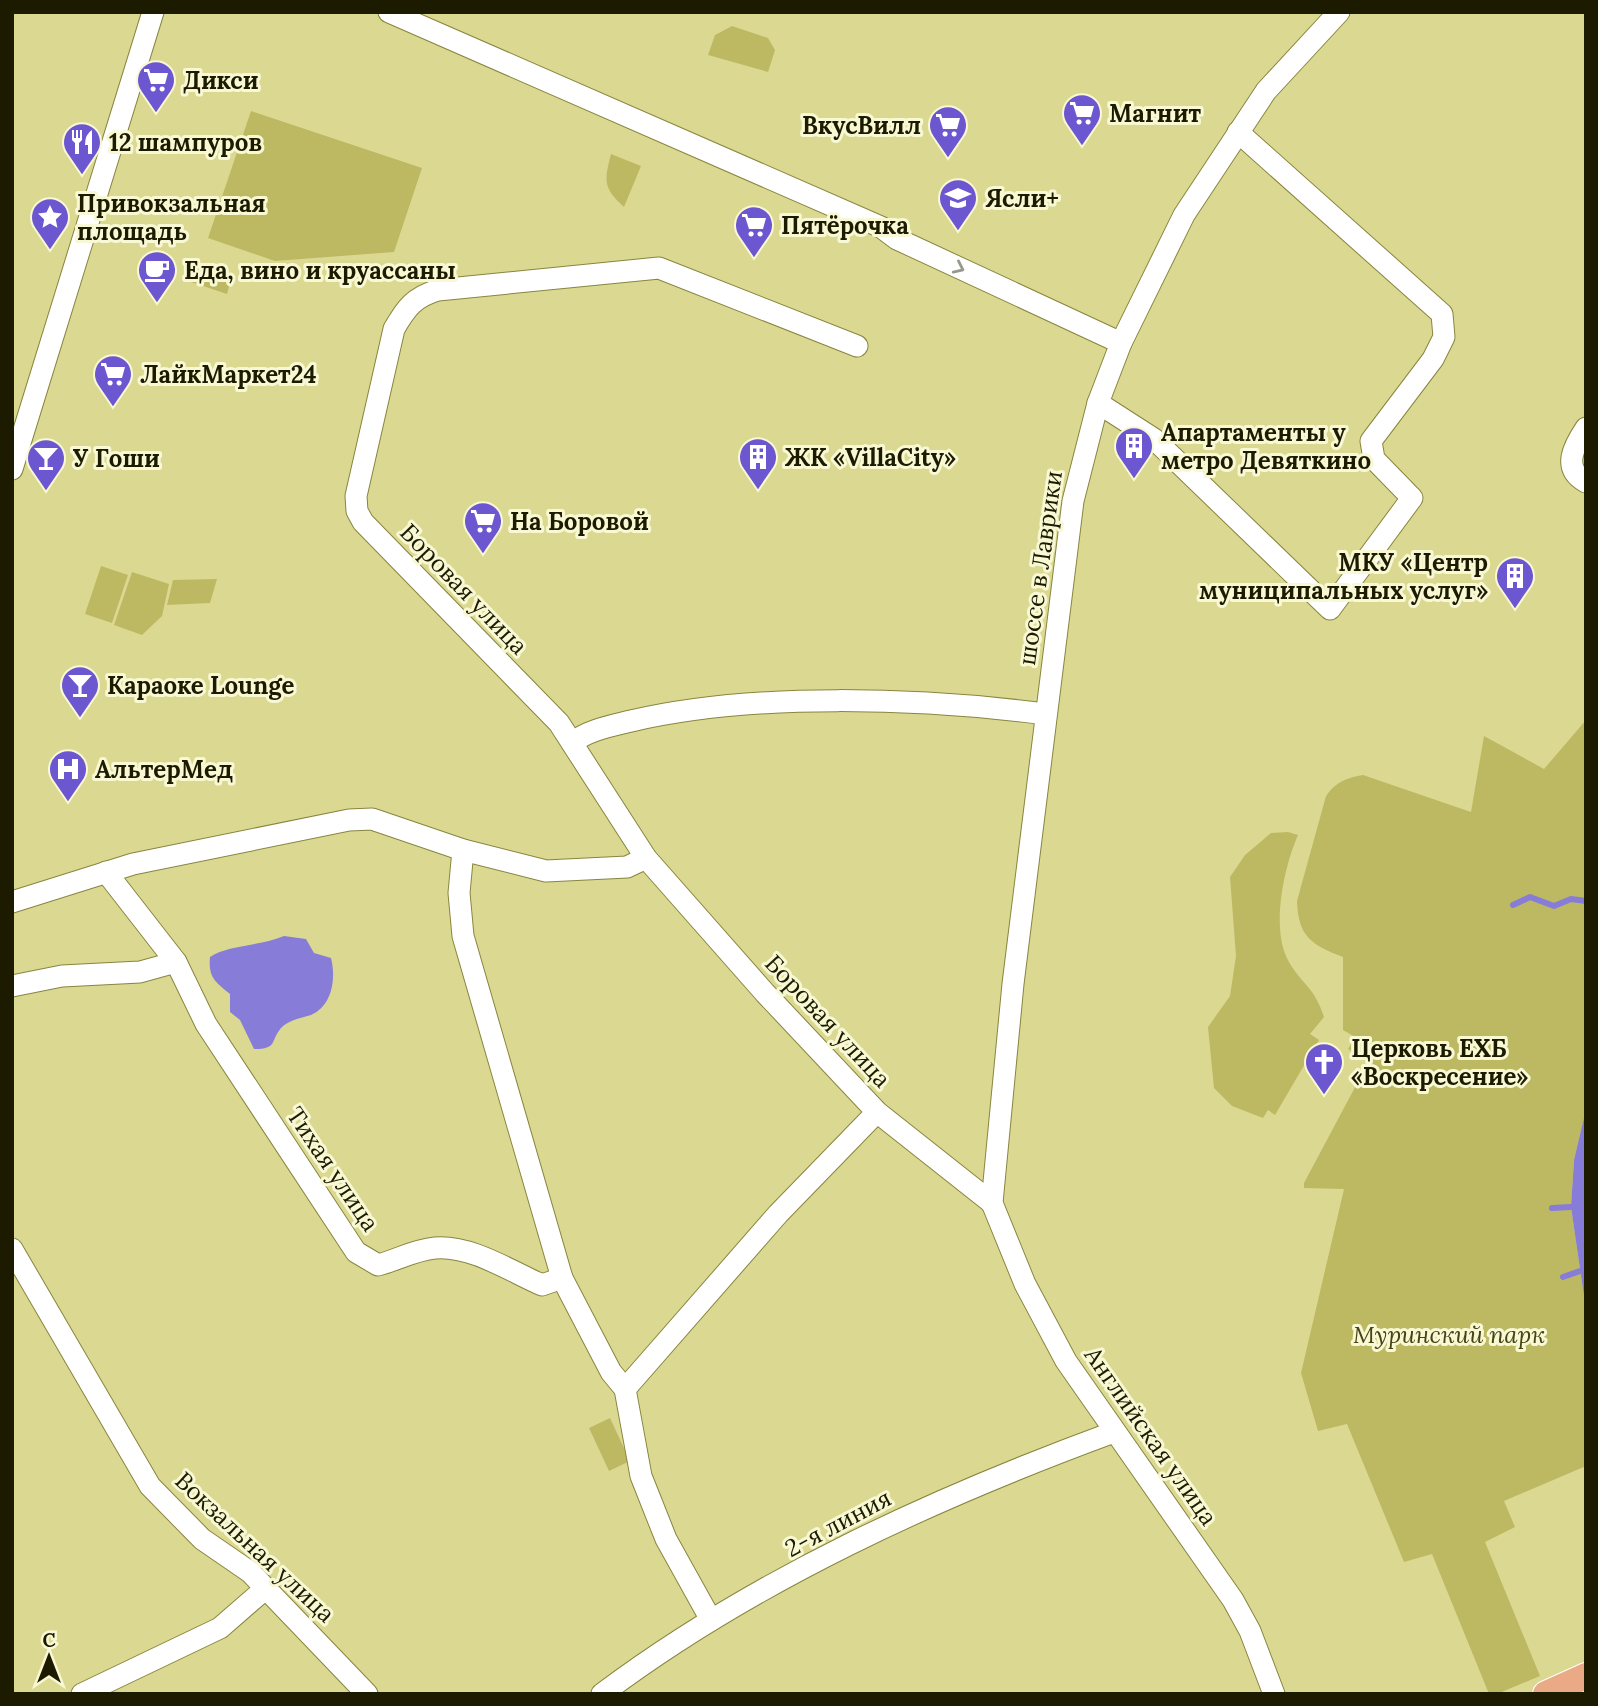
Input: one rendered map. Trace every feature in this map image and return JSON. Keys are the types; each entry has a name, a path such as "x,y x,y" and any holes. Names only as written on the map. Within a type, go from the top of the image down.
{"main road":[{"path":"1550,1693 1586,1676"}],"street":[{"path":"12,468 153,12"},
{"path":"389,12 870,222 897,239 1121,343"},
{"name":"шоссе в Лаврики","path":"992,1203 1013,984 1073,501 1098,403 1121,343 1184,215 1266,91 1339,12"},
{"path":"1098,403 1153,439 1330,609 1412,498 1374,459 1371,441 1433,359 1444,337 1442,314 1238,132"},
{"name":"Боровая улица","path":"857,346 659,268 438,290 422,294 407,305 394,328 356,496 357,510 363,522 436,600 559,723 646,858 673,892 877,1112 992,1203"},
{"path":"1586,428 1572,449 1571,464 1575,474 1586,482"},
{"path":"572,743 606,727 671,712 797,703 975,705 1046,714"},
{"path":"12,902 106,872 349,820 372,820 396,826 463,850 546,871 627,867 646,858"},
{"path":"463,850 459,893 463,936 562,1278 611,1372 625,1390 641,1475 666,1539 711,1620"},
{"name":"Тихая улица","path":"106,872 176,961 212,1034 356,1252 367,1261 378,1265 411,1253 437,1248 468,1252 542,1285 562,1278"},
{"path":"12,986 62,976 140,972 176,961"},
{"path":"625,1390 778,1214 877,1112"},
{"name":"Английская улица","path":"992,1203 999,1225 1036,1306 1066,1361 1233,1600 1250,1631 1274,1694"},
{"name":"Вокзальная улица","path":"12,1249 150,1486 202,1539 250,1572 367,1694"},
{"name":"2-я линия","path":"603,1694 711,1620 900,1519 1114,1432"},
{"path":"82,1694 220,1628 266,1588"}],"green space":[{"path":"732,26 768,38 775,50 768,72 708,55 715,35"},
{"path":"251,111 422,168 394,252 275,261 208,238"},
{"path":"611,154 641,166 624,207 607,184"},
{"path":"197,263 232,275 227,294 191,282"},
{"path":"101,566 128,575 112,623 85,614"},
{"path":"132,572 169,584 162,616 142,635 114,625"},
{"path":"217,579 210,603 167,605 173,580"},
{"name":"Муринский парк","path":"1586,720 1586,1109 1574,1160 1571,1207 1586,1310 1586,1466 1504,1501 1515,1527 1485,1542 1540,1676 1497,1694 1489,1694 1432,1554 1404,1562 1347,1424 1318,1431 1301,1373 1344,1189 1304,1188 1304,1183 1369,1061 1348,1049 1355,1037 1343,1030 1343,957 1315,944 1309,938 1300,923 1297,901 1326,796 1338,784 1363,775 1471,812 1484,736 1544,769"},
{"path":"1288,832 1298,835 1281,898 1280,933 1283,949 1294,970 1312,992 1324,1017 1310,1034 1319,1040 1275,1115 1268,1110 1263,1118 1232,1106 1214,1088 1208,1027 1230,996 1236,956 1230,877 1245,855 1271,833"},
{"path":"610,1418 630,1461 609,1471 589,1428"}],"shaded area":[{"path":"284,936 306,939 314,953 331,958 331,990 318,1011 284,1025 267,1048 254,1049 240,1020 230,1012 230,994 211,974 210,957 225,950"},
{"path":"1586,1109 1586,1310 1571,1207 1574,1160"}],"waterway":[{"path":"1513,905 1530,897 1554,906 1571,899 1586,901"},
{"path":"1552,1208 1571,1207"},
{"path":"1563,1277 1580,1271"}],"place":[{"name":"Дикси","path":"156,114"},
{"name":"Магнит","path":"1082,147"},
{"name":"ВкусВилл","path":"948,159"},
{"name":"12 шампуров","path":"82,176"},
{"name":"Ясли+","path":"958,232"},
{"name":"Привокзальная площадь","path":"50,251"},
{"name":"Пятёрочка","path":"754,259"},
{"name":"Еда, вино и круассаны","path":"157,304"},
{"name":"ЛайкМаркет24","path":"113,408"},
{"name":"Апартаменты у метро Девяткино","path":"1134,480"},
{"name":"ЖК «VillaCity»","path":"758,491"},
{"name":"У Гоши","path":"46,492"},
{"name":"На Боровой","path":"483,555"},
{"name":"МКУ «Центр муниципальных услуг»","path":"1515,610"},
{"name":"Караоке Lounge","path":"80,719"},
{"name":"АльтерМед","path":"68,803"},
{"name":"Церковь ЕХБ «Воскресение»","path":"1324,1096"}]}
